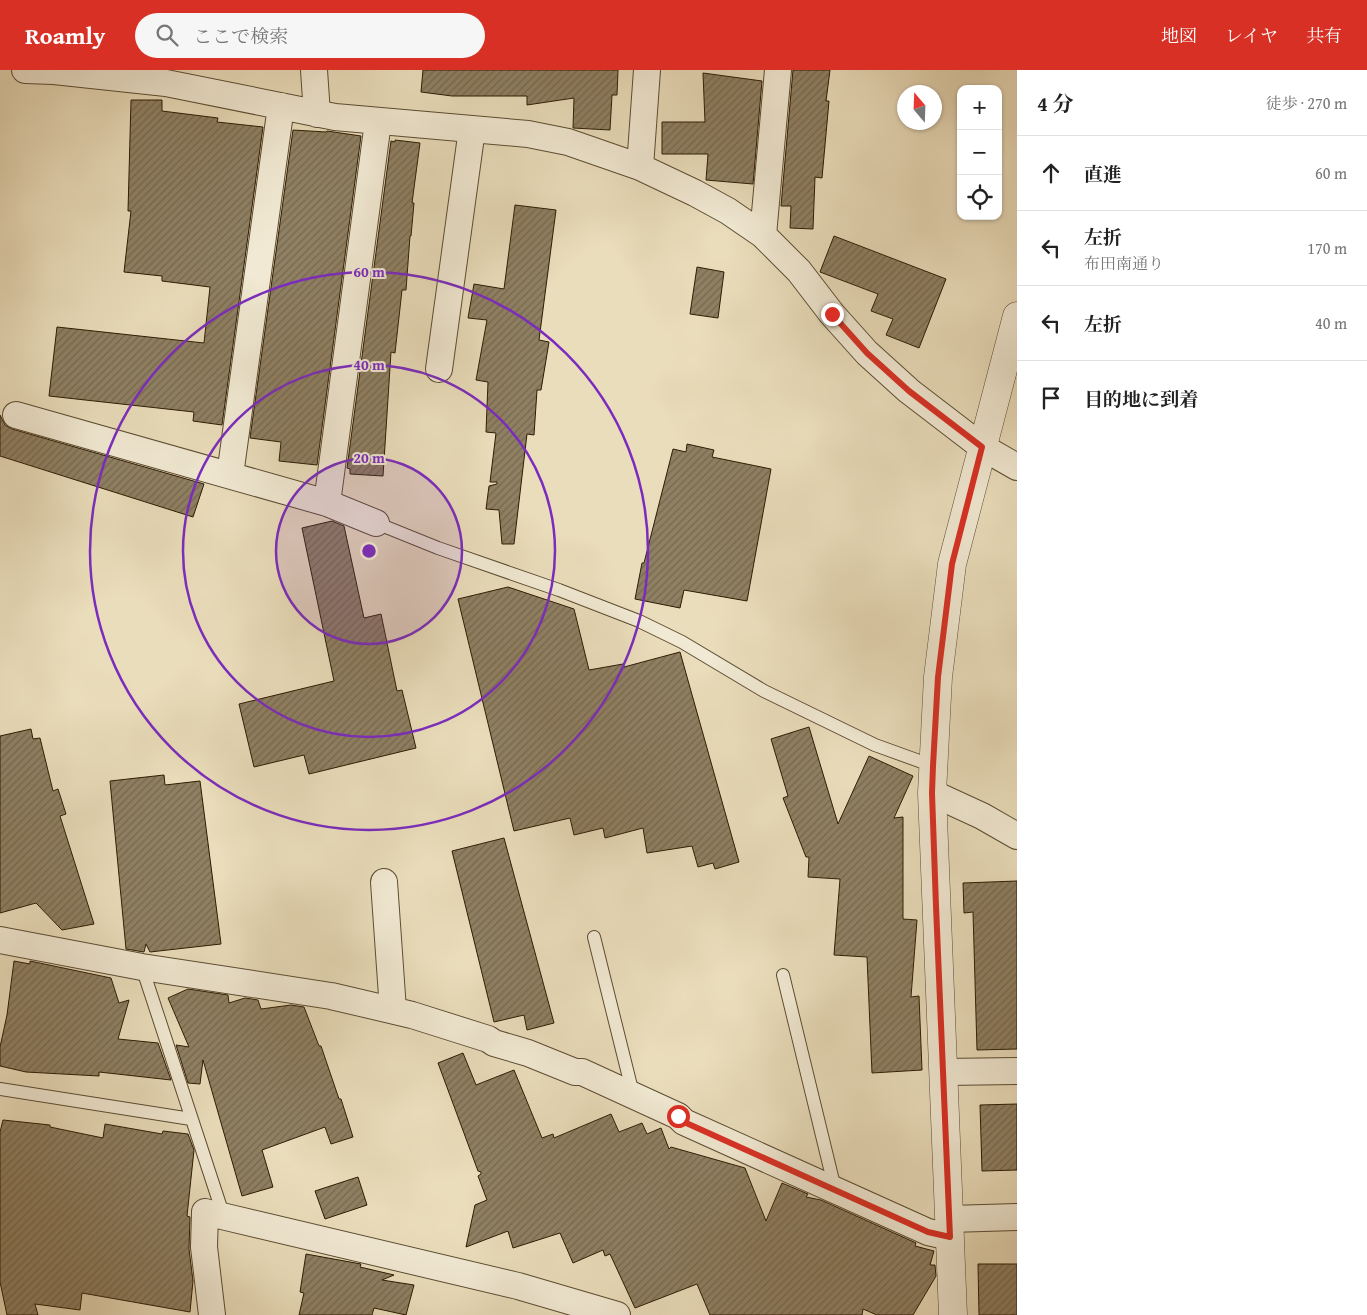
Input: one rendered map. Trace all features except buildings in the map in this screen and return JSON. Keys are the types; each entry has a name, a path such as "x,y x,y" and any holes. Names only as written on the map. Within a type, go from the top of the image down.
{"street":[{"path":"25,70 54,71 166,83 317,114 378,122 528,134 568,142 640,167 728,211 763,236 799,271 832,314 867,353 909,391 982,447 1017,467"},
{"path":"314,70 317,114"},
{"path":"640,167 647,70"},
{"path":"763,236 778,70"},
{"path":"230,475 281,106"},
{"path":"328,503 378,122"},
{"path":"439,369 472,129"},
{"path":"953,1315 932,793 938,677 952,564 1017,316"},
{"path":"8,413 328,503 376,524"},
{"path":"932,793 982,816 1017,836"},
{"path":"384,882 392,1010"},
{"path":"0,940 142,967 304,991 392,1010 488,1038 494,1042 575,1072 582,1072 678,1116 684,1122 928,1232 1017,1217"},
{"path":"944,1072 1017,1071"},
{"path":"212,1315 204,1248 205,1212 518,1286 617,1315"}],"lane":[{"path":"376,524 438,548 560,590 638,621 682,642 764,691 875,745 933,766"},
{"path":"594,937 633,1095"},
{"path":"142,967 224,1217"},
{"path":"783,975 836,1190"},
{"path":"0,1089 191,1119"}],"route":[{"path":"678,1116 684,1122 928,1232 950,1237 936,906 932,793 933,766 938,677 952,564 982,447 909,391 867,353 832,314"}]}
